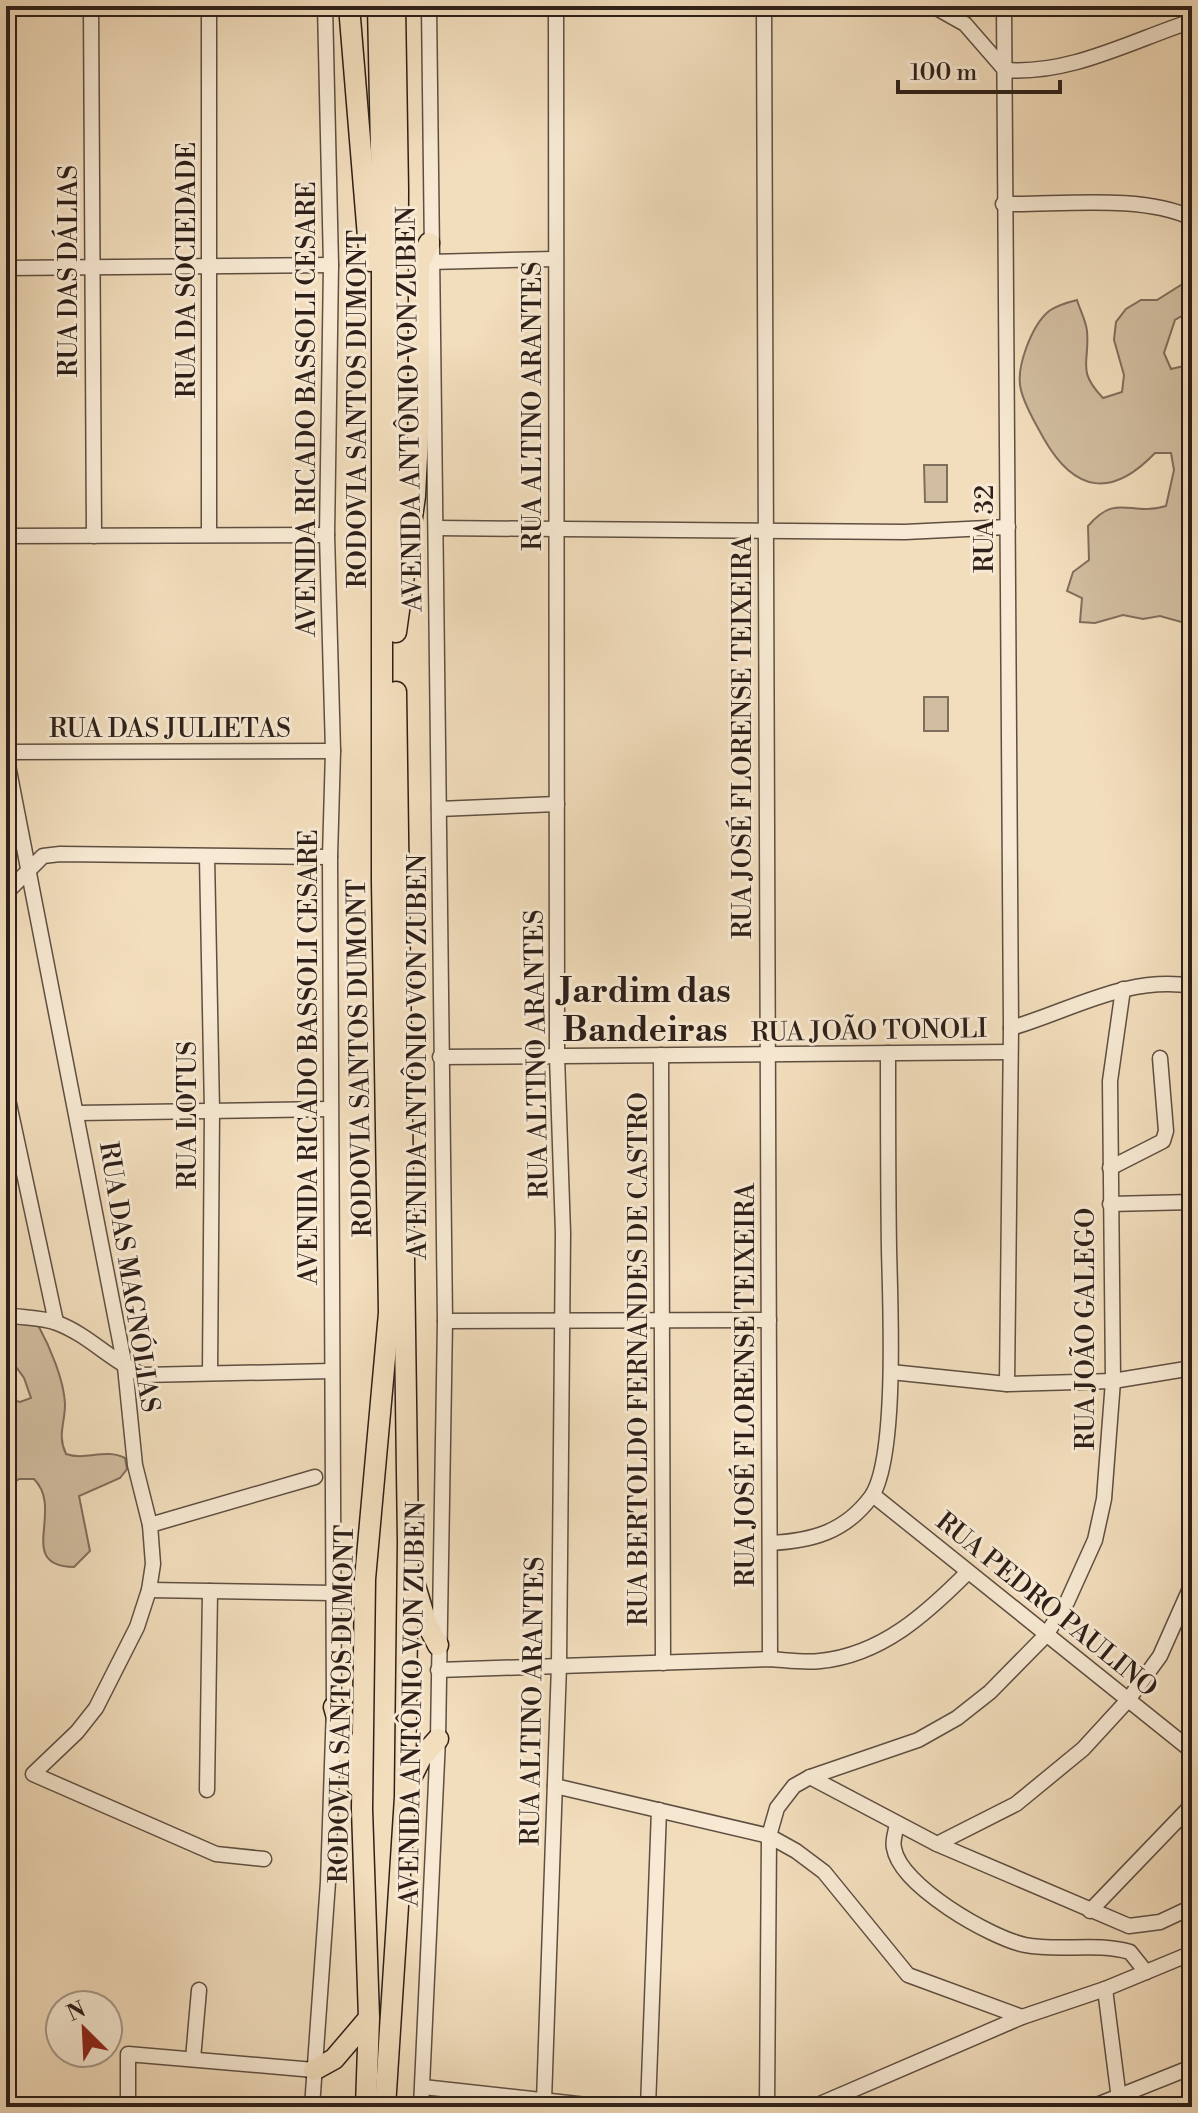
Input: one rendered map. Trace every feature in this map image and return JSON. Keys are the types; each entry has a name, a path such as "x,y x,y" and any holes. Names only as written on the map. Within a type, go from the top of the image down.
{"highway":[{"path":"349,6 370,291 380,317"},
{"name":"RODOVIA SANTOS DUMONT","path":"366,2107 369,2018 362,1809 365,1579 389,1313 382,882 382,196 378,6"},
{"name":"RODOVIA SANTOS DUMONT","path":"385,2107 405,1797 408,1542 396,632 398,190 395,6"},
{"path":"396,632 415,496 419,416 419,264 429,252"},
{"path":"408,1542 417,1597 438,1645"},
{"path":"334,1707 362,1809"},
{"path":"405,1797 415,1767 438,1739"},
{"path":"314,2070 334,2059 369,2018"}],"street":[{"name":"RUA DAS DÁLIAS","path":"91,6 94,536"},
{"name":"RUA DA SOCIEDADE","path":"209,6 209,534"},
{"name":"AVENIDA RICADO BASSOLI CESARE","path":"312,2107 328,1882 334,1707 330,1109 333,751 327,535 331,265 325,6"},
{"name":"AVENIDA ANTÔNIO VON ZUBEN","path":"421,2107 438,1739 445,1321 436,528 429,252 429,6"},
{"name":"RUA ALTINO ARANTES","path":"544,2101 559,1665 563,1233 557,1056 556,6"},
{"name":"RUA JOSÉ FLORENSE TEIXEIRA","path":"764,6 770,1659"},
{"path":"933,6 965,24 1005,70 1035,72 1063,67 1192,21"},
{"name":"RUA 32","path":"1004,6 1011,1028 1007,1384"},
{"path":"1003,204 1166,207 1192,218"},
{"path":"429,252 554,259"},
{"path":"6,268 331,265"},
{"path":"436,528 765,531 1008,527"},
{"path":"6,536 327,535"},
{"name":"RUA DAS JULIETAS","path":"6,753 333,751"},
{"name":"RUA DAS MAGNÓLIAS","path":"6,753 125,1367 135,1465 150,1525 153,1564 149,1590 137,1627 96,1708 77,1732 33,1774 216,1854 264,1859"},
{"path":"439,809 557,804"},
{"path":"6,893 43,856 60,854 330,857"},
{"name":"RUA LOTUS","path":"207,857 212,1111 210,1373"},
{"path":"1011,1028 1123,989 1156,984 1192,986"},
{"name":"RUA JOÃO GALEGO","path":"767,2107 769,1836 777,1808 786,1793 810,1777 918,1740 957,1718 990,1692 1046,1635 1067,1602 1095,1540 1104,1499 1113,1381 1110,1081 1123,989"},
{"name":"RUA JOÃO TONOLI","path":"440,1057 1009,1052"},
{"path":"770,1543 806,1541 826,1534 846,1523 873,1495 886,1431 891,1372 888,1053"},
{"name":"RUA BERTOLDO FERNANDES DE CASTRO","path":"661,1055 665,1320 663,1663"},
{"path":"1110,1168 1163,1141 1166,1131 1160,1058"},
{"path":"6,1090 56,1322"},
{"path":"78,1113 330,1109"},
{"path":"1110,1204 1192,1202"},
{"path":"6,1315 56,1322 105,1350 125,1367 143,1375 332,1371"},
{"path":"445,1321 769,1320"},
{"path":"891,1372 1007,1384 1113,1381 1192,1368"},
{"path":"150,1525 315,1477"},
{"name":"RUA PEDRO PAULINO","path":"873,1495 1192,1751"},
{"path":"438,1670 770,1659 822,1661 894,1636 923,1616 968,1572"},
{"path":"937,1844 1016,1804 1050,1778 1128,1700 1160,1656 1192,1584"},
{"path":"149,1590 333,1593"},
{"path":"207,1790 210,1591"},
{"path":"810,1777 937,1844 1129,1926 1160,1922 1192,1907"},
{"path":"555,1786 769,1836 824,1872 908,1975 1022,2017"},
{"path":"1090,1911 1192,1805"},
{"path":"648,2107 659,1810"},
{"path":"897,1824 893,1847 907,1870 948,1908 995,1935 1023,1945 1057,1950 1119,1949 1130,1952 1146,1972"},
{"path":"813,2107 1022,2017 1105,1989 1192,1953"},
{"path":"1105,1989 1119,2102"},
{"path":"193,2059 199,1990"},
{"path":"128,2107 128,2054 314,2070"},
{"path":"1092,2107 1119,2102 1192,2067"},
{"path":"423,2087 605,2107"}],"shaded area":[{"path":"1192,278 1192,310 1175,320 1164,353 1171,369 1192,364 1192,625 1160,616 1143,619 1123,615 1095,623 1080,622 1082,598 1067,591 1073,572 1089,560 1088,526 1107,510 1166,506 1174,470 1171,453 1155,453 1139,468 1109,483 1081,479 1068,470 1044,439 1023,396 1020,370 1026,348 1049,311 1077,300 1087,331 1086,366 1090,380 1103,398 1122,392 1124,375 1114,340 1116,322 1126,309 1141,300 1157,300"},
{"path":"924,465 947,465 947,502 925,502"},
{"path":"924,697 948,697 948,731 924,731"},
{"path":"6,1318 38,1325 47,1343 64,1395 62,1435 66,1454 110,1454 125,1458 127,1469 120,1478 79,1496 90,1551 74,1567 57,1564 47,1557 44,1547 45,1506 42,1492 34,1479 19,1479 6,1488 6,1398 20,1402 31,1398 24,1378 6,1353"}],"district":[{"name":"Jardim das Bandeiras","path":"645,1010"}]}
